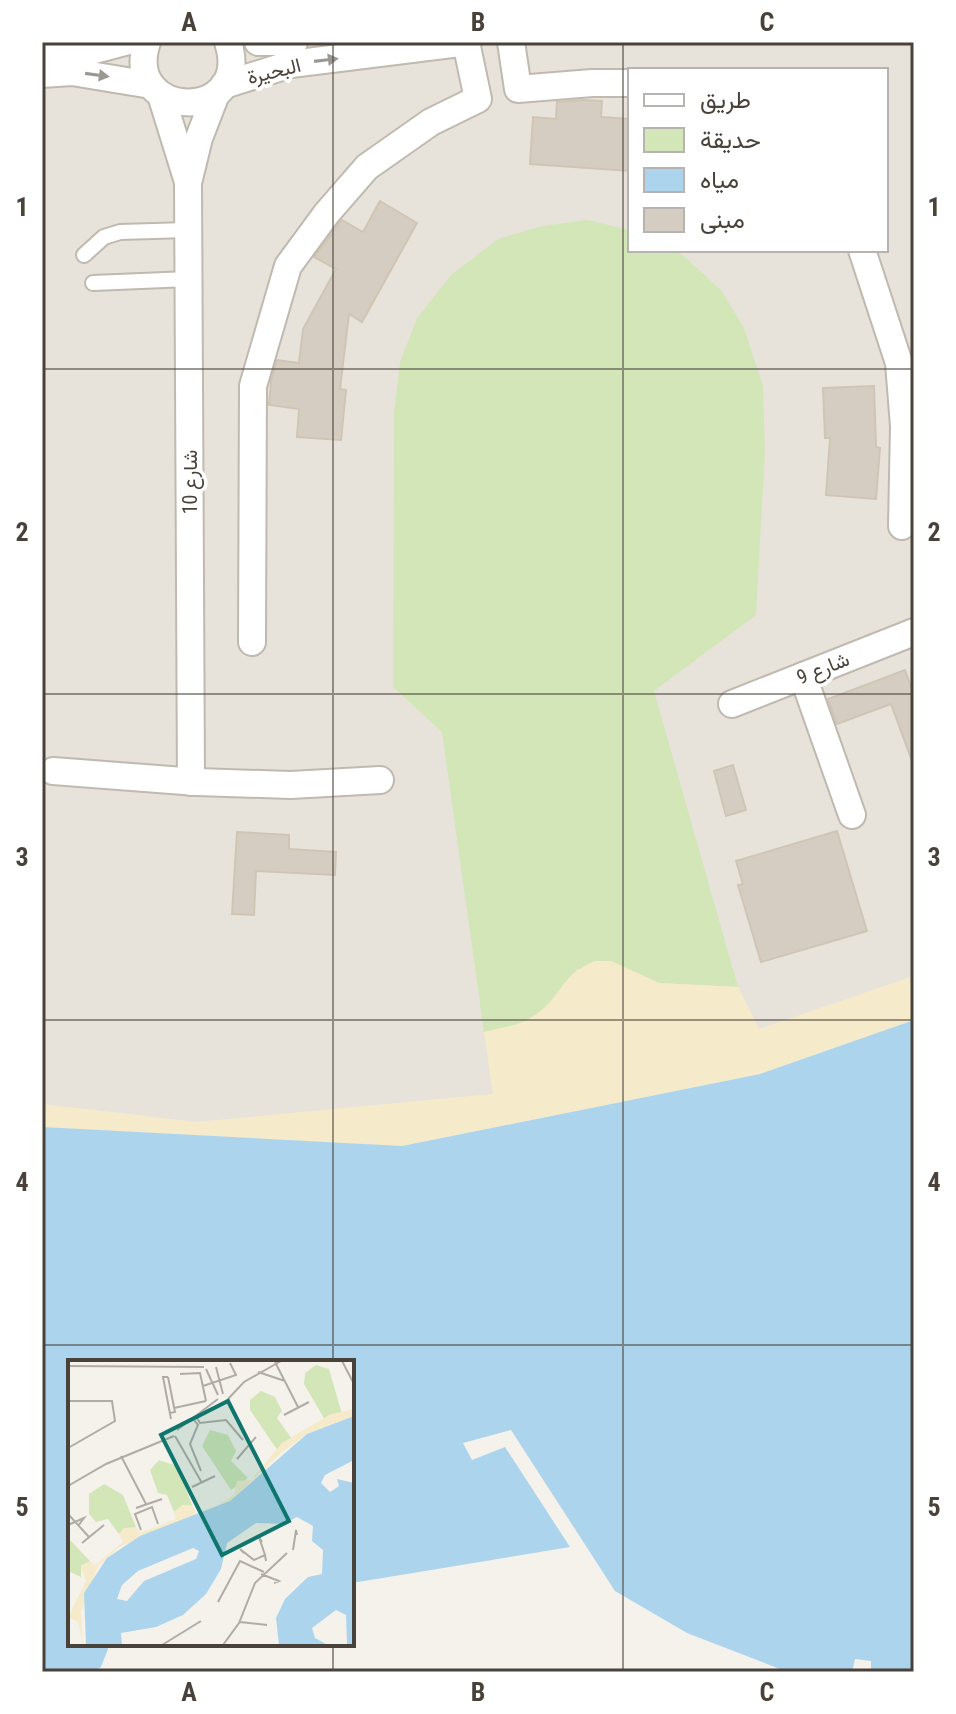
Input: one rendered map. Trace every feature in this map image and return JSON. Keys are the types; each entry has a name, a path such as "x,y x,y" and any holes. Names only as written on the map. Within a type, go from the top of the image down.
{"street":[{"path":"42,54 91,51 125,42"},
{"name":"شارع 10","path":"147,42 144,66 156,90 188,182"},
{"name":"شارع 10","path":"191,782 188,182 199,138 231,65 228,42"},
{"name":"البحيرة","path":"258,42 294,42"},
{"path":"467,42 478,99"},
{"name":"البحيرة","path":"156,90 186,104 199,103 220,89 291,64 467,42"},
{"path":"511,42 518,89"},
{"path":"42,74 72,72 156,90"},
{"path":"252,642 253,386 288,266 327,213 367,167 431,122 478,99 518,89 628,83"},
{"path":"863,252 899,363 904,426 902,526"},
{"name":"شارع 9","path":"732,704 914,632"},
{"path":"803,676 852,815"},
{"path":"53,771 191,782 291,785 380,780"}],"lane":[{"path":"84,255 104,237 120,232 188,230"},
{"path":"93,283 189,279"}],"shaded area":[{"path":"42,42 914,42 914,1020 402,1146 42,1127"}],"green space":[{"path":"587,220 628,230 628,252 677,252 683,255 721,290 744,328 763,386 765,451 756,615 654,691 738,987 659,983 635,972 577,969 544,1009 521,1024 484,1032 442,732 393,687 394,413 400,362 417,318 451,275 498,239 542,226"}],"sand":[{"path":"595,961 611,961 659,983 738,987 759,1029 914,976 914,1020 760,1074 402,1146 42,1127 42,1104 197,1122 493,1094 484,1032 530,1019 550,1002 570,977"}],"water":[{"path":"914,1020 914,1672 871,1672 871,1661 855,1659 852,1672 785,1671 687,1633 615,1591 511,1430 463,1443 472,1460 505,1447 570,1547 354,1583 354,1360 68,1360 68,1646 109,1646 101,1667 94,1672 42,1672 42,1127 402,1146 760,1074"}],"building":[{"path":"602,101 601,117 628,119 628,171 530,164 533,117 556,119 557,102"},
{"path":"380,201 417,223 362,322 349,314 340,389 346,390 341,440 297,437 299,409 269,405 277,360 299,363 303,329 336,269 314,257 342,220 363,232"},
{"path":"874,386 876,447 880,448 876,499 826,495 830,438 825,438 823,388"},
{"path":"905,670 914,695 914,761 891,704 837,724 828,699"},
{"path":"733,765 746,810 726,816 714,771"},
{"path":"837,831 867,931 761,962 738,885 743,884 736,861"},
{"path":"237,832 289,835 289,849 336,852 335,875 256,871 254,915 232,914"}]}
